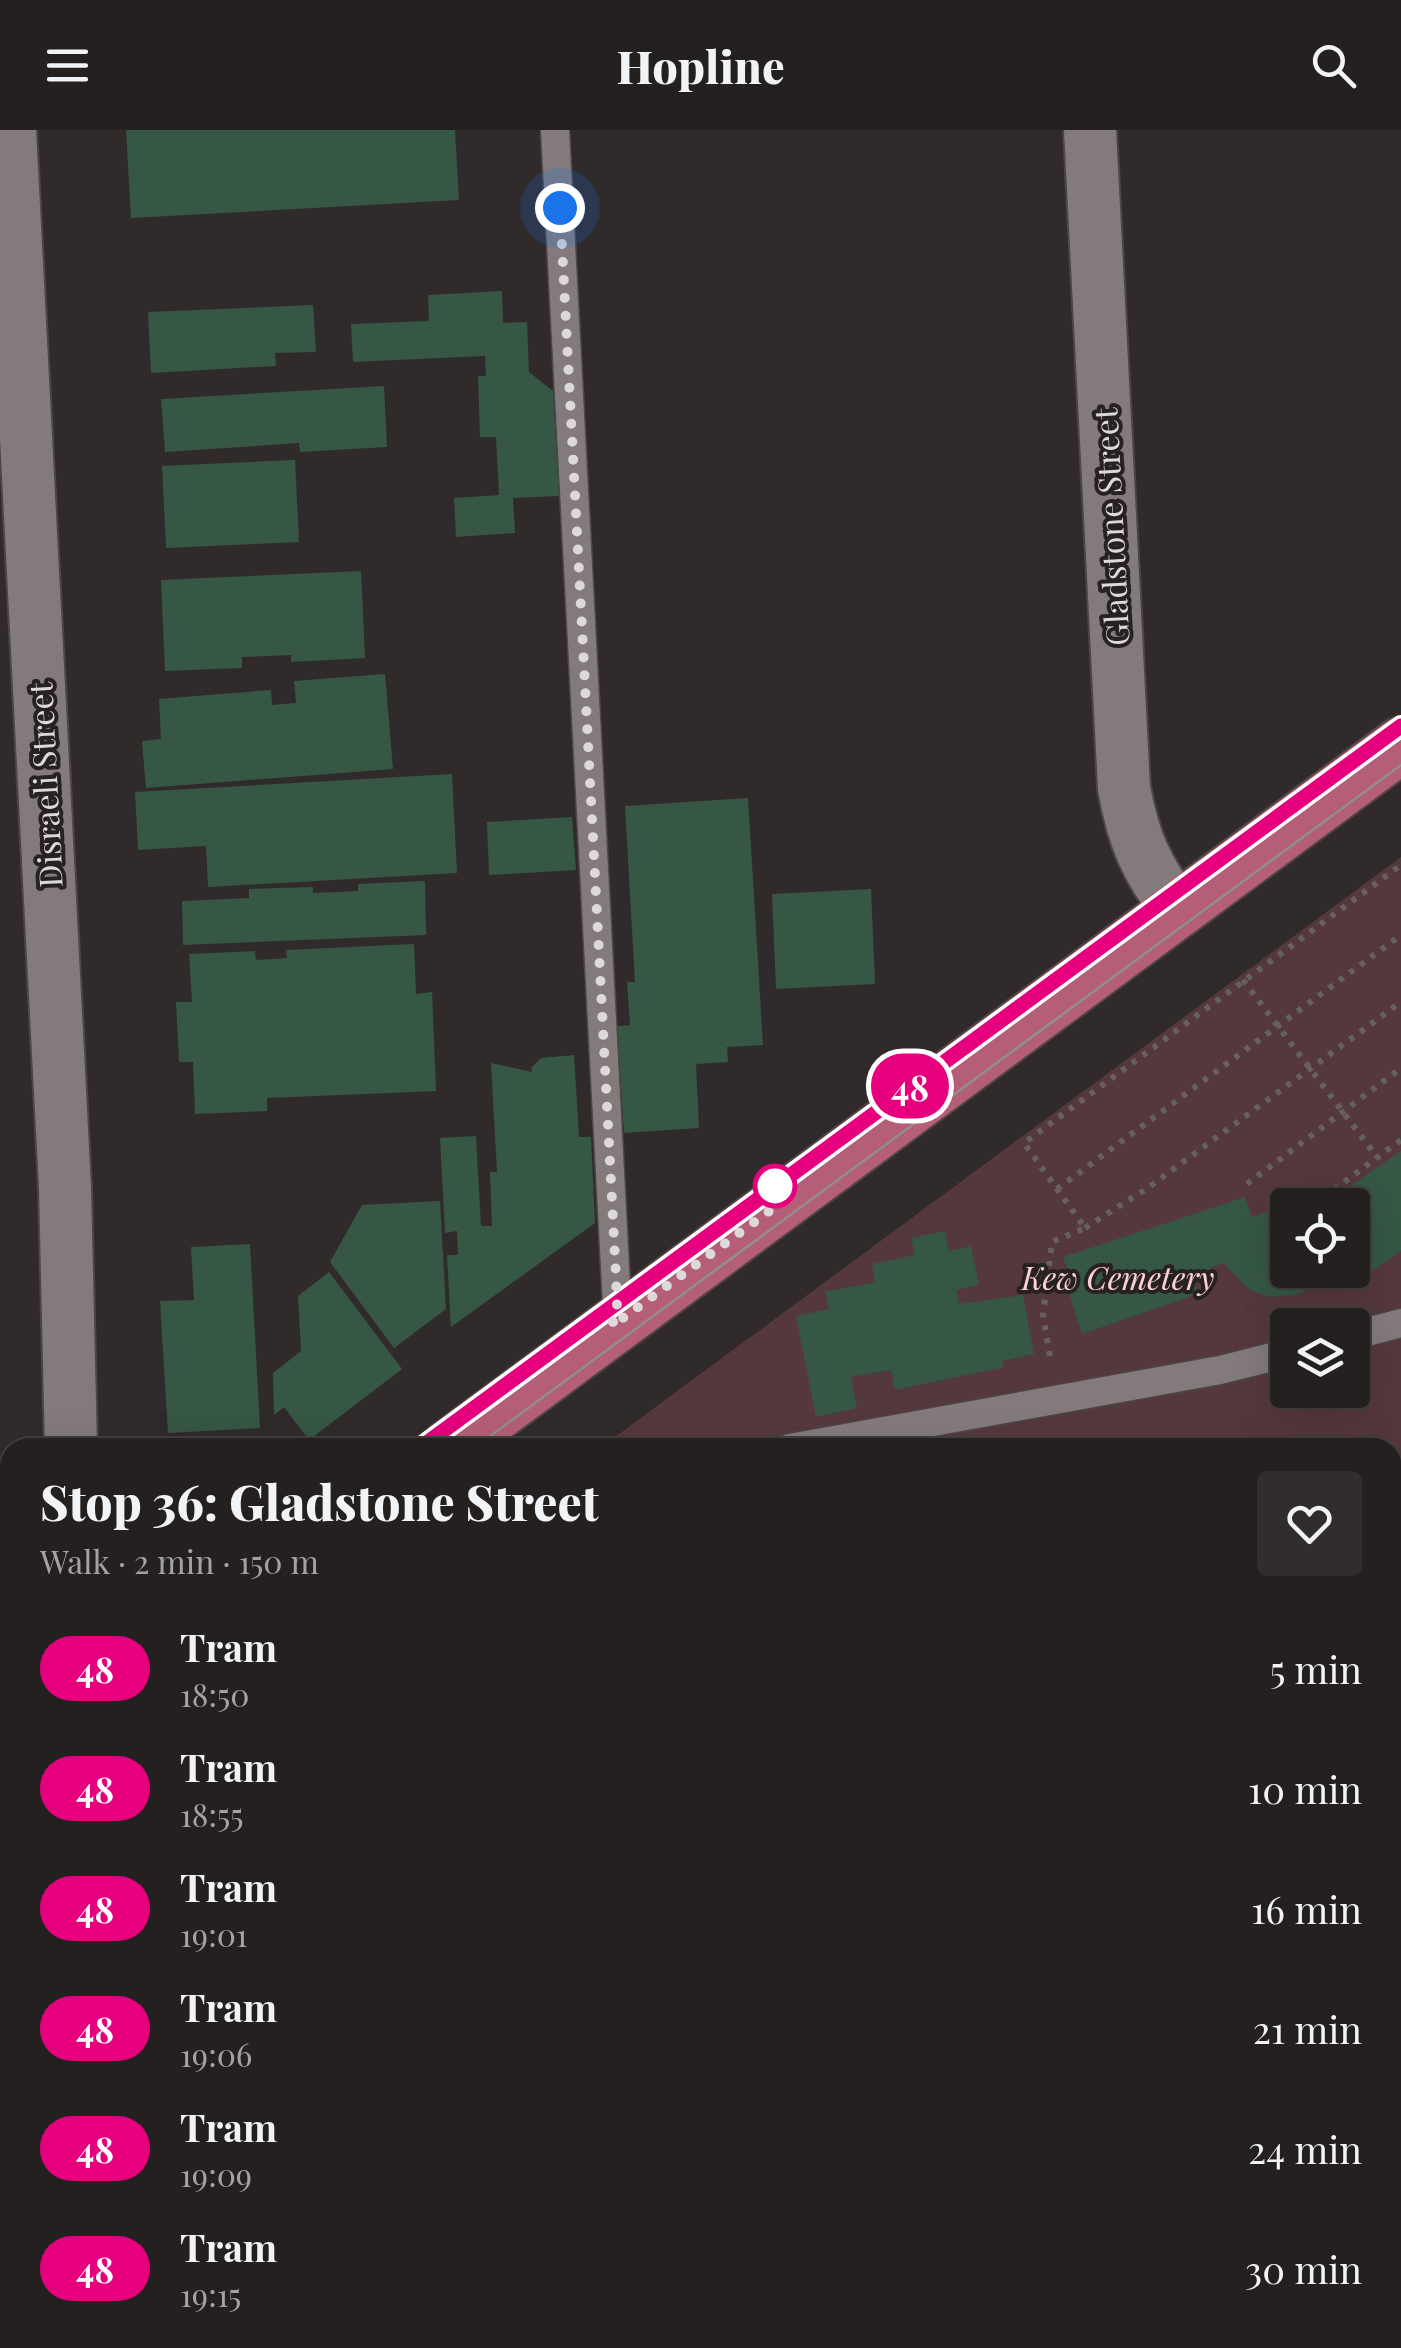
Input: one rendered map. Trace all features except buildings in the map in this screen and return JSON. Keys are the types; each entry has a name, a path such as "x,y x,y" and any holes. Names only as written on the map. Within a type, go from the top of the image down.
{"main road":[{"path":"461,1438 1401,745"}],"street":[{"name":"Disraeli Street","path":"10,130 64,1187 73,1438"},
{"name":"Gladstone Street","path":"1090,130 1124,788 1131,824 1146,865 1178,910"}],"lane":[{"path":"556,130 616,1288 612,1326"},
{"path":"1370,1331 1401,1323"},
{"path":"844,1438 1220,1370 1270,1357"}],"path":[{"path":"1085,1228 1024,1143 1401,865"},
{"path":"1057,1188 1401,934"},
{"path":"1243,980 1376,1157"},
{"path":"1058,1398 1043,1315 1052,1242 1085,1228 1149,1187 1401,1002"},
{"path":"1247,1184 1401,1068"},
{"path":"1335,1188 1401,1140"}],"green space":[{"name":"Kew Cemetery","path":"1401,857 1401,1438 614,1438"}],"tram line":[{"path":"434,1438 1401,726"},
{"name":"48","path":"434,1438 1401,726"},
{"path":"488,1438 1401,765"}],"route":[{"path":"560,208 616,1277 617,1306 612,1326 779,1204 775,1186"}]}
